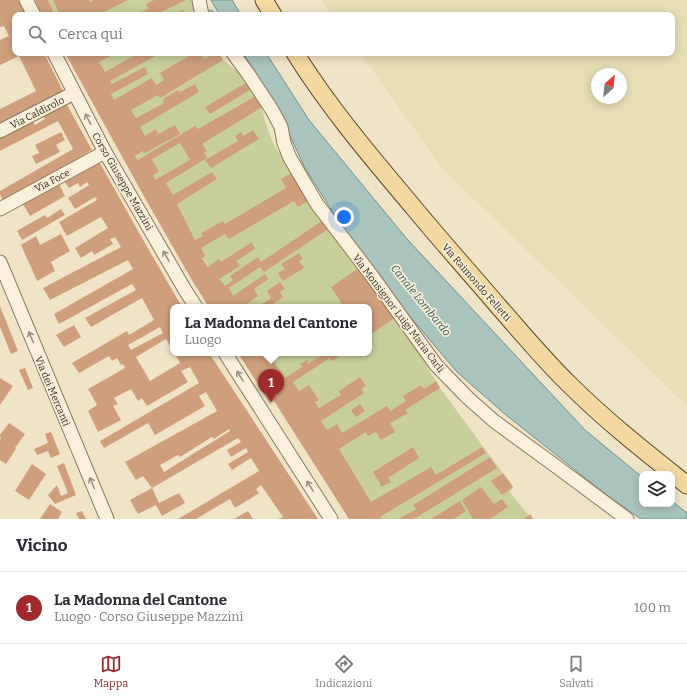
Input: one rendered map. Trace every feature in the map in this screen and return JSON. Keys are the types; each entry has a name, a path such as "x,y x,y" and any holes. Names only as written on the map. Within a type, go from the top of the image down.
{"main road":[{"path":"264,0 271,12"},
{"name":"Via Raimondo Felletti","path":"297,56 342,120 446,246 537,350 587,402 687,485"}],"street":[{"path":"26,0 32,12"},
{"path":"199,0 201,12"},
{"name":"Corso Giuseppe Mazzini","path":"56,56 105,152 194,304"},
{"name":"Via Monsignor Luigi Maria Carli","path":"235,56 250,75 272,110 281,127 284,143 290,158 317,204 372,276 436,366 468,398 494,421 627,519"},
{"name":"Via Caldirolo","path":"0,131 74,93"},
{"name":"Via Foce","path":"0,209 105,152"},
{"name":"Via dei Mercanti","path":"0,262 107,519"},
{"path":"227,356 331,519"}],"shaded area":[{"path":"322,0 687,0 687,406 442,168 362,56 675,56 675,12 330,12"}],"green space":[{"path":"48,0 195,0 193,4 194,12 54,12"},
{"path":"77,56 221,56 223,60 249,81 262,107 265,121 273,143 292,173 397,316 440,388 513,487 510,492 531,519 379,519 269,356 372,356 372,304 233,304 138,160"}],"water":[{"path":"211,0 232,0 239,12 218,12"},
{"name":"Canale Lombardo","path":"245,56 268,56 309,120 407,239 585,430 639,475 639,507 675,507 675,503 687,513 687,519 641,519 604,493 506,415 457,372 401,306 341,225 305,168 291,138 284,118"}],"building":[{"path":"0,0 18,0 24,12 12,12 12,56 19,56 0,65 0,40 9,36 4,26 0,27"},
{"path":"35,0 48,0 54,12 41,12"},
{"path":"53,0 89,0 90,2 94,0 128,0 104,12 59,12"},
{"path":"154,0 186,0 161,12 141,12 148,9 146,4"},
{"path":"19,56 46,56 65,95 0,128 0,109 36,91"},
{"path":"67,56 111,56 99,62 105,72 134,56 156,56 110,81 112,84 145,67 148,74 111,94 114,100 152,78 156,85 164,80 160,73 189,56 202,56 204,59 210,56 221,56 223,60 160,98 158,95 131,110 136,118 164,103 163,99 178,90 180,92 195,84 199,92 140,127 145,136 156,129 158,134 175,125 180,134 145,153 143,151 135,156 138,160 195,126 198,129 256,96 262,107 202,144 207,151 204,153 207,158 166,183 173,195 212,172 217,179 177,204 195,240 203,236 201,233 223,221 225,224 286,188 281,179 292,173 308,201 298,207 294,201 229,239 225,234 201,248 205,256 202,258 208,267 219,259 221,262 252,242 255,249 236,261 240,266 219,279 225,286 233,280 230,276 258,257 261,262 325,219 331,227 264,272 260,267 229,288 233,296 265,274 268,279 254,289 258,296 246,304 207,304 193,282","holes":["180,143 190,160 155,180 153,175 159,172 152,159"]},
{"path":"249,81 253,88 210,114 205,107"},
{"path":"66,103 92,150 4,203 0,191 73,149 58,121 0,151 0,138 21,127 31,118 35,125 45,119 41,112"},
{"path":"253,130 259,139 211,168 205,160 238,141 235,136 241,132 243,136"},
{"path":"61,132 65,140 56,145 60,152 36,164 32,156 39,153 35,145"},
{"path":"100,163 180,304 170,304 170,345 166,339 136,357 150,381 180,363 176,356 211,356 318,519 278,519 283,517 261,485 256,489 259,493 235,508 230,499 196,519 178,519 259,471 251,458 232,470 228,464 248,452 246,448 231,457 227,450 241,442 238,438 152,488 143,476 136,480 125,462 217,411 206,392 199,396 205,406 155,435 148,423 104,448 100,441 199,383 190,367 181,371 188,382 147,406 142,398 138,401 131,389 114,398 118,404 113,406 121,420 98,432 88,411 97,405 88,389 125,368 123,364 121,365 117,358 112,361 109,356 79,373 72,363 127,331 129,335 154,320 142,298 91,327 85,318 136,290 132,284 59,324 54,314 133,269 128,260 50,300 43,288 121,247 115,237 110,239 113,244 94,255 92,251 81,258 75,248 108,228 101,217 67,236 59,222 97,200 95,197 75,209 68,198 89,185 87,182 80,187 78,183 69,188 65,182","holes":["160,327 163,333 131,350 128,345","229,429 230,431 164,472 160,465 178,455 180,457 212,437 214,439"]},
{"path":"59,184 65,196 30,216 23,204"},
{"path":"61,209 65,215 22,240 17,231 45,215 47,218"},
{"path":"61,234 70,251 51,262 55,271 37,281 21,245 36,236 40,245"},
{"path":"299,253 303,259 299,261 304,268 283,281 278,273 285,269 281,264"},
{"path":"359,268 397,316 372,334 372,304 342,304 331,287"},
{"path":"280,282 285,289 280,292 283,297 273,304 262,304 271,298 267,291"},
{"path":"0,306 18,351 11,354 0,327"},
{"path":"74,325 81,337 64,347 56,335"},
{"path":"240,356 270,356 285,378 302,367 300,364 307,360 308,364 321,356 340,356 332,361 330,358 293,382 299,391 309,385 319,400 315,402 319,408 341,395 339,391 360,377 366,386 361,389 364,393 321,421 327,430 337,424 342,433 387,406 390,411 406,401 403,396 421,385 424,389 436,381 440,388 405,410 408,413 390,423 395,432 381,440 376,432 368,436 366,432 339,449 371,502 431,467 436,475 482,447 486,453 380,517 382,519 349,519 274,401 270,403"},
{"path":"25,368 33,388 28,390 19,370"},
{"path":"0,378 13,386 0,405"},
{"path":"360,404 365,411 356,417 351,410"},
{"path":"9,423 25,434 6,464 0,460 0,435"},
{"path":"51,432 60,454 51,458 48,451 37,455 34,449 48,443 45,434"},
{"path":"413,447 419,458 388,478 391,482 382,487 373,472"},
{"path":"490,457 497,468 414,519 399,519 416,509 413,505"},
{"path":"64,463 76,495 55,504 48,495 57,485 61,496 68,493 57,466"},
{"path":"32,464 46,474 29,500 15,491"},
{"path":"503,473 513,487 502,495 491,481"},
{"path":"481,487 494,504 502,499 508,507 490,519 473,519 462,500"},
{"path":"152,488 159,503 179,493 185,503 162,516 156,505 138,514 130,500"},
{"path":"460,501 466,511 454,519 431,519"},
{"path":"50,504 62,512 58,519 40,519"},
{"path":"82,511 86,519 79,519 76,513"},
{"path":"248,511 253,519 234,519"},
{"path":"530,514 533,519 524,519 528,516"}],"place":[{"name":"La Madonna del Cantone","path":"271,402"}]}
